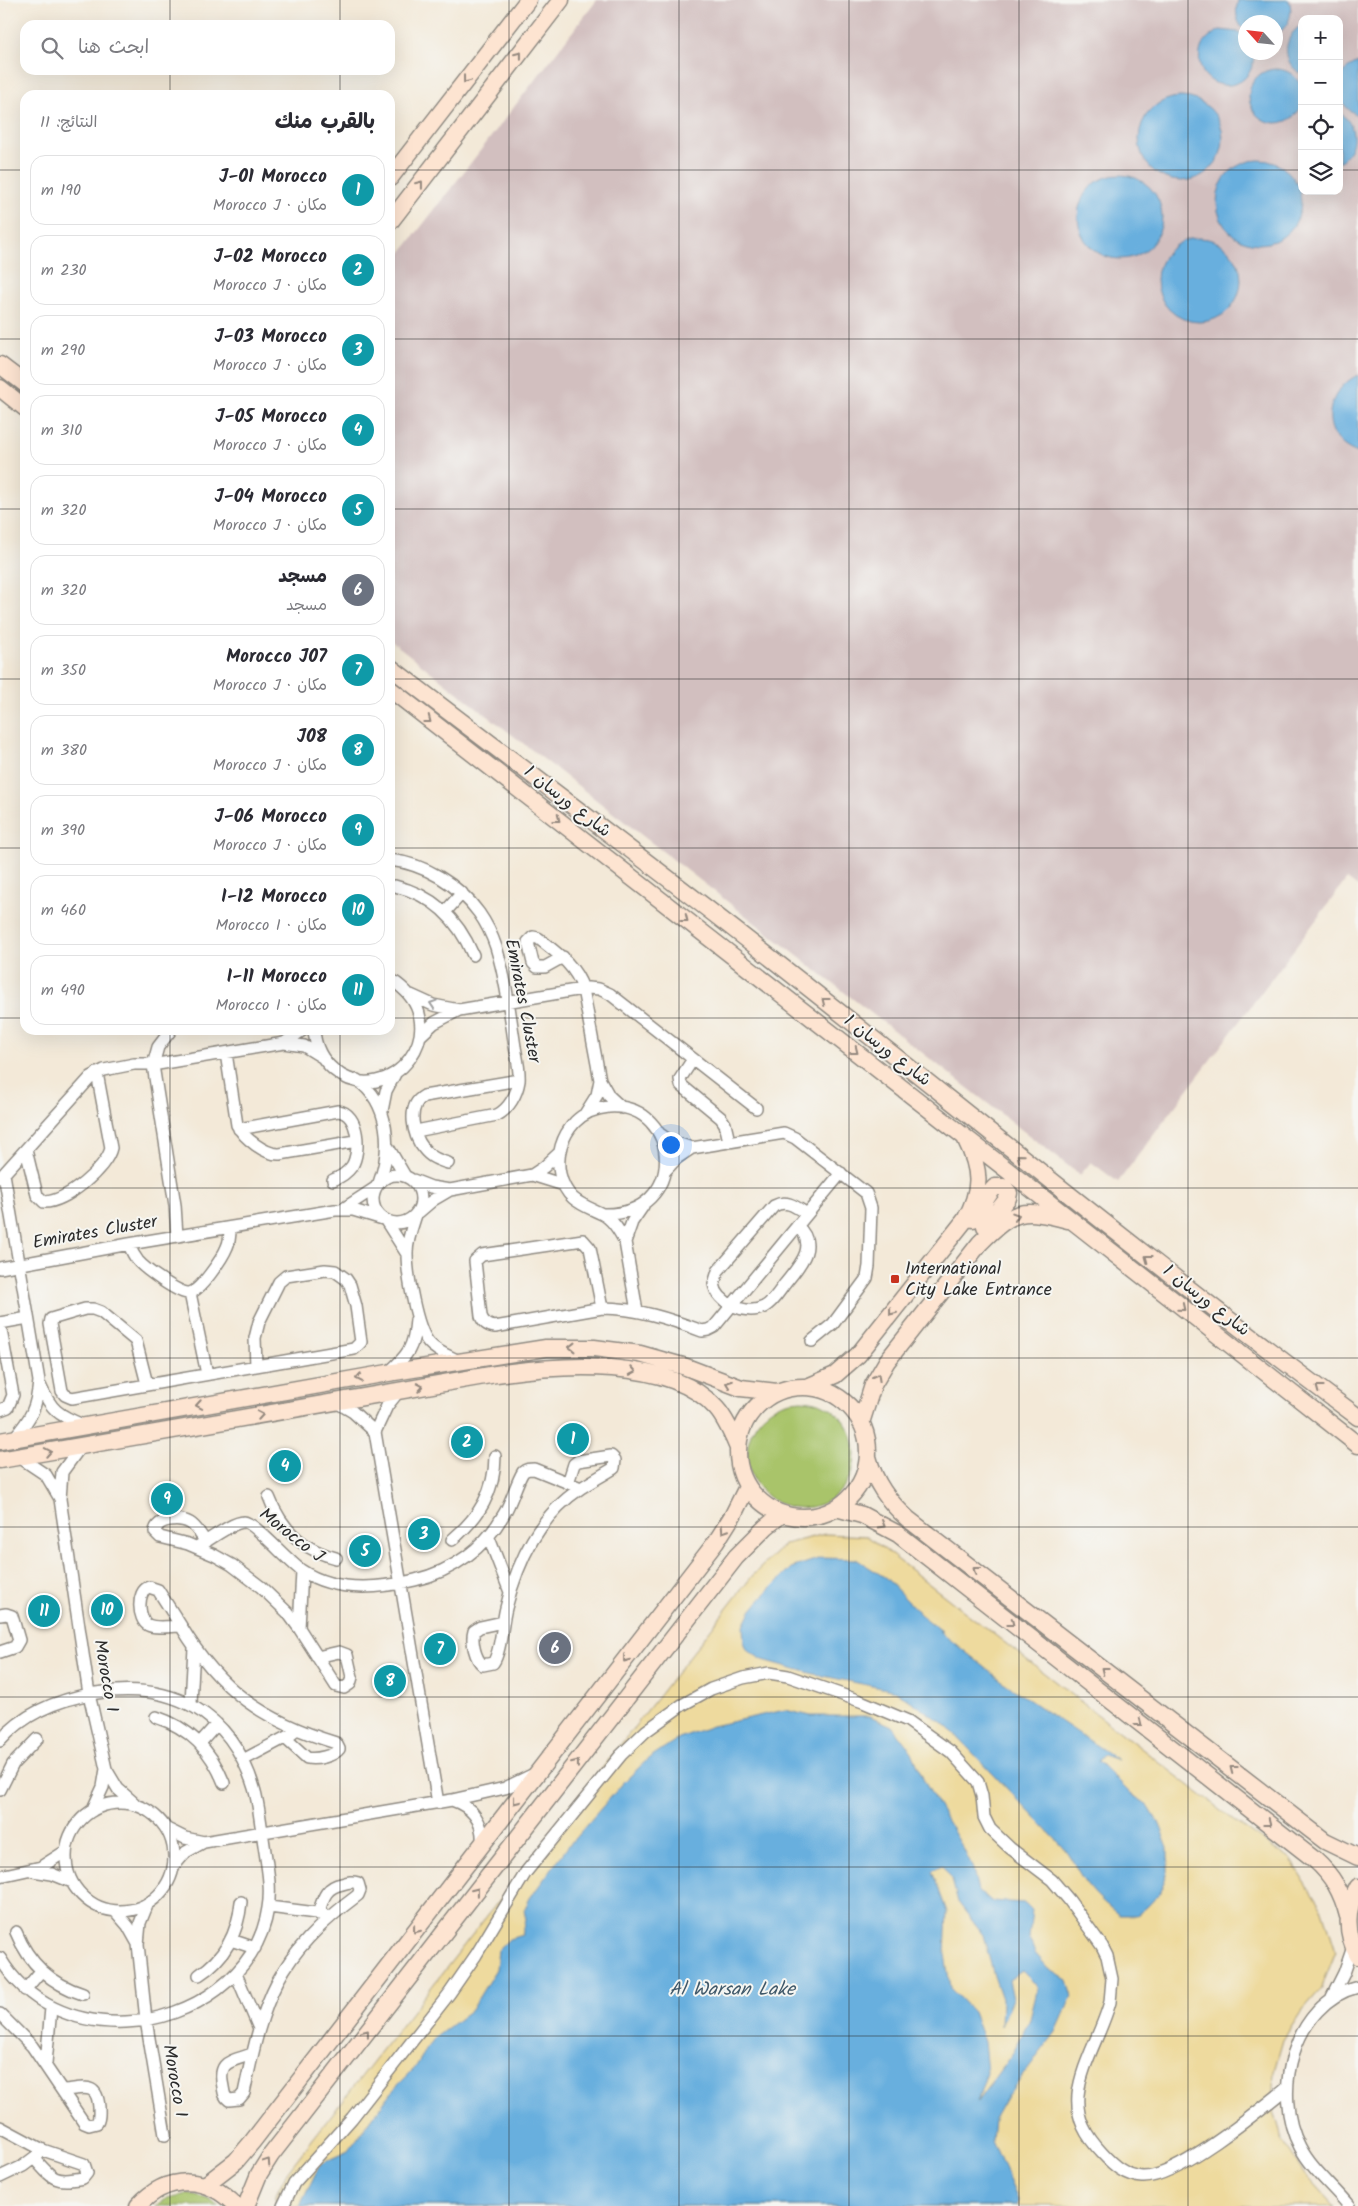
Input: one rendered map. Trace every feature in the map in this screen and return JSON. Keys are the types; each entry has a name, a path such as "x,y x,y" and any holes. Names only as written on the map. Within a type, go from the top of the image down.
{"street":[{"path":"395,172 528,0"},
{"path":"395,216 561,0"},
{"path":"0,365 20,380"},
{"path":"0,388 20,404"},
{"name":"شارع ورسان 1","path":"395,671 608,831 779,964 1106,1226 1358,1417"},
{"name":"شارع ورسان 1","path":"395,694 965,1136 1204,1326 1358,1445"},
{"name":"Emirates Cluster","path":"395,861 422,868 450,883 462,893 479,913 496,947 508,1002 519,1080 508,1106 498,1115 416,1130"},
{"path":"395,886 423,896 445,912 462,932 473,955"},
{"path":"445,912 462,893"},
{"path":"563,957 578,975 583,989 600,1080 609,1096 622,1108"},
{"path":"395,983 409,994 433,1005 459,1010"},
{"path":"420,1036 434,1023 459,1010 583,989 600,989 610,994 756,1108"},
{"path":"382,1111 386,1091 395,1074 412,1058 420,1036 419,1014 409,994"},
{"path":"153,1064 158,1047 167,1035"},
{"path":"284,1043 296,1035"},
{"path":"315,1035 317,1046 322,1056 337,1072 356,1080 372,1093 382,1111 388,1147 385,1165 373,1195 374,1208 407,1254"},
{"path":"26,1150 37,1195 44,1202 61,1198 95,1171 108,1155 111,1148 97,1073 138,1063 153,1064 284,1043 304,1046 322,1056"},
{"path":"226,1053 236,1121 240,1129 264,1150 276,1154 356,1141"},
{"path":"693,1059 680,1079 681,1085 721,1118 725,1124 729,1141"},
{"name":"Emirates Cluster","path":"153,1064 175,1205 177,1236"},
{"name":"Emirates Cluster","path":"83,1425 56,1411 46,1400 39,1381 2,1176 91,1077 97,1073"},
{"path":"356,1080 376,1080 395,1074"},
{"path":"448,1163 438,1160 423,1148 416,1130 413,1108 417,1101 424,1096 519,1080"},
{"path":"600,1080 594,1102 586,1114 564,1136 559,1153 560,1175 564,1185 580,1204 602,1214 618,1230 625,1242 637,1311"},
{"path":"586,1114 603,1108 622,1108 643,1116 658,1132 670,1141 692,1148"},
{"path":"240,1129 341,1111 348,1114 352,1120 356,1141 356,1158 340,1177 333,1180"},
{"path":"602,1214 617,1214 631,1211 644,1204 654,1195 661,1184 665,1171 665,1151 658,1132"},
{"path":"665,1171 677,1158 692,1148 784,1133 794,1138 866,1193 871,1202 869,1272 864,1284 839,1317 827,1330 812,1341"},
{"path":"807,1387 835,1375 858,1355 970,1212 978,1185 977,1165 965,1136"},
{"path":"388,1147 409,1178 419,1187 422,1195 421,1204 410,1236 407,1254 416,1313 422,1332 438,1351 459,1361"},
{"path":"377,1186 391,1175 409,1178 431,1187 450,1190 532,1175 559,1153"},
{"path":"602,1308 590,1248 583,1240 482,1255 475,1261 481,1316 489,1326 495,1327 602,1308 637,1311 705,1331 714,1327 841,1173"},
{"path":"532,1175 564,1185"},
{"name":"Emirates Cluster","path":"343,1209 377,1186"},
{"path":"954,1234 975,1217 995,1187 1000,1186 1007,1190 1009,1194 1006,1202 979,1233 960,1268"},
{"path":"384,1220 399,1224 406,1222 433,1200 450,1190"},
{"path":"797,1226 802,1230 807,1241 806,1256 769,1304 752,1310 731,1305 719,1296 715,1288 714,1279 718,1271 774,1206 781,1203 789,1203 807,1214"},
{"path":"625,1242 632,1222 644,1204"},
{"name":"Emirates Cluster","path":"0,1268 129,1244 343,1209 363,1212 384,1220"},
{"path":"861,1423 868,1397 879,1373 960,1268 996,1226 1012,1216 1036,1212 1076,1223"},
{"path":"129,1244 137,1260 146,1268 181,1292 190,1293 200,1287 224,1254 229,1241 230,1228"},
{"path":"147,1384 136,1341 101,1312 93,1308 85,1309 52,1319 50,1324 62,1391 64,1395 72,1398 256,1366 357,1347 361,1342 361,1328 350,1285 346,1278 335,1271 326,1270 286,1276 279,1282 258,1322 255,1338 256,1366"},
{"path":"190,1293 207,1374"},
{"path":"388,1373 404,1358 412,1347 416,1313"},
{"path":"0,1410 8,1407 13,1396 0,1324 28,1318"},
{"path":"7,1440 83,1425 539,1348 594,1348 640,1354 663,1360 741,1388 777,1392"},
{"path":"0,1460 496,1374 575,1365 624,1369 671,1380 698,1392 716,1407 724,1418 738,1448"},
{"name":"Emirates Cluster","path":"7,1440 33,1413 38,1398 39,1381"},
{"path":"797,1387 807,1387 831,1393 844,1401 854,1411 861,1423 868,1446 868,1457 864,1474 856,1490 836,1508 810,1517 782,1514 759,1501 748,1487 739,1464 738,1448 742,1428 760,1403 777,1392 797,1387"},
{"path":"399,1391 382,1414 375,1432 399,1584 438,1803"},
{"path":"336,1402 353,1412 375,1432"},
{"name":"Morocco I","path":"81,1446 62,1472 60,1499 90,1694 106,1770 118,1789 135,1804"},
{"path":"452,1540 470,1523 485,1503 494,1474 495,1456"},
{"path":"503,1622 510,1592 524,1556 536,1533 557,1509 581,1488 614,1468 616,1463 614,1458 611,1456 578,1461 574,1464 568,1483"},
{"name":"Morocco I","path":"19,1457 46,1474 60,1499"},
{"path":"868,1457 882,1492 908,1518 1325,1841 1358,1857"},
{"name":"Morocco J","path":"299,1628 275,1600 247,1575 201,1545 238,1523 247,1522 255,1526 280,1553 302,1571 325,1581 350,1587 375,1588 399,1584 443,1571 468,1556 489,1538 505,1513 522,1473 527,1469 534,1469 581,1488"},
{"path":"205,2184 226,2170 244,2152 716,1542 748,1487"},
{"path":"269,1497 276,1514 294,1536 318,1552 336,1558"},
{"path":"485,1503 505,1513"},
{"path":"836,1508 862,1515 898,1534 1328,1871 1337,1885 1348,1916 1350,1937 1356,1952 1332,1997 1315,2013 1302,2033 1292,2060 1287,2088 1289,2116 1300,2147 1313,2166 1349,2206"},
{"path":"246,2206 253,2185 268,2160 466,1904 736,1557 760,1532 782,1514"},
{"path":"280,1553 294,1536"},
{"path":"489,1538 510,1592"},
{"path":"302,1571 299,1628 317,1657"},
{"path":"0,1615 12,1616 19,1640 15,1647 0,1652"},
{"path":"181,1626 194,1648 236,1693 262,1713 297,1731 336,1743 339,1749 336,1753 308,1758 285,1738"},
{"path":"190,1703 194,1648"},
{"path":"283,2206 294,2183 352,2118 453,1988 476,1955 526,1872 620,1755 646,1731 696,1697 727,1683 759,1674 788,1676 878,1707 908,1721 939,1741 962,1763 978,1782 982,1796 984,1817 994,1834 1040,1869 1069,1900 1102,1946 1112,1979 1110,2002 1081,2080 1078,2107 1086,2134 1117,2168 1130,2174 1144,2177 1166,2172 1237,2127 1287,2088"},
{"path":"0,1958 25,1990 51,2008 72,2016 95,2020 117,2022 146,2020 180,2011 195,2004 219,1989 236,1974 255,1948 264,1928 268,1907 268,1877 257,1802 243,1760 217,1724 190,1703 164,1694 137,1690 90,1694 62,1701 33,1714 2,1734"},
{"path":"156,1717 182,1728 200,1743 218,1766 224,1783"},
{"path":"200,1743 217,1724"},
{"path":"243,1760 297,1731"},
{"path":"0,1790 3,1773 37,1739"},
{"name":"Morocco I","path":"92,1810 103,1787 106,1770"},
{"path":"173,1868 173,1844 167,1829 154,1814 135,1804 108,1804 92,1810 73,1829 66,1851 67,1867 72,1882 81,1895 94,1905 115,1911 132,1910 148,1903 164,1888 173,1868 186,1852 204,1842 438,1803 505,1788 539,1771"},
{"path":"452,1800 466,1806 476,1816 482,1830 482,1844"},
{"path":"167,1829 185,1838 204,1842"},
{"path":"0,1876 32,1870 50,1863 66,1851"},
{"path":"32,1870 52,1874 72,1882"},
{"path":"1348,1916 1350,1905 1358,1888"},
{"path":"200,1975 220,1956 231,1940 237,1925 241,1902"},
{"name":"Morocco I","path":"148,1903 140,1923 138,1944 146,2020 165,2135"},
{"path":"252,2054 258,2026 265,2006 284,1967 324,1914 268,1907"},
{"name":"Morocco I","path":"115,1911 128,1926 138,1944"},
{"path":"16,1932 27,1953 42,1971 61,1985 83,1994"},
{"path":"231,1940 255,1948"},
{"path":"25,1990 42,1971"},
{"path":"236,1974 258,2026"},
{"path":"1332,1997 1358,1987"},
{"path":"46,2063 51,2008"},
{"path":"0,2014 22,2035 46,2063 63,2090"},
{"path":"0,2127 43,2150 84,2164 88,2169 86,2176 58,2181 50,2177 34,2158"},
{"path":"0,2177 34,2158 43,2150"},
{"path":"138,2206 164,2186 184,2182 205,2184 217,2190 236,2206"}],"shaded area":[{"path":"597,0 1358,0 1358,887 1347,879 1118,1182 1091,1162 1080,1175 395,644 395,261"}],"green space":[{"path":"801,1400 811,1401 831,1409 839,1416 846,1424 854,1444 854,1464 846,1484 839,1492 831,1499 811,1507 801,1508 791,1507 771,1499 763,1492 756,1484 748,1464 747,1454 748,1444 756,1424 763,1416 771,1409 791,1401"},
{"path":"188,2194 208,2199 219,2206 156,2206 168,2198"}],"sand":[{"path":"825,1534 867,1536 1235,1821 1290,1859 1323,1910 1336,1951 1321,1989 1301,2012 1283,2040 1274,2071 1272,2104 1282,2139 1304,2173 1334,2206 276,2206 276,2194 287,2172 753,1575 785,1544"}],"water":[{"path":"1238,0 1289,0 1291,11 1289,20 1283,29 1283,15 1238,15 1238,19 1237,9"},
{"path":"1298,28 1298,71 1290,64 1287,57 1288,43"},
{"path":"1220,30 1238,32 1238,60 1253,60 1251,68 1245,78 1235,84 1224,85 1214,82 1205,76 1200,65 1200,52 1210,36"},
{"path":"1358,62 1358,115 1343,104 1343,73"},
{"path":"1271,69 1281,69 1298,80 1298,112 1291,119 1281,123 1271,123 1261,119 1253,111 1249,101 1249,91 1253,81 1261,73"},
{"path":"1181,97 1204,104 1216,116 1223,139 1216,162 1204,174 1181,181 1158,174 1146,162 1139,139 1146,116 1158,104"},
{"path":"1343,115 1350,123 1353,137 1350,151 1343,159"},
{"path":"1251,161 1267,161 1282,167 1294,179 1298,189 1298,195 1300,195 1300,210 1294,225 1282,237 1267,243 1251,243 1236,237 1224,225 1218,210 1218,194 1224,179 1236,167"},
{"path":"1120,175 1143,182 1155,194 1162,217 1155,240 1143,252 1120,259 1097,252 1085,240 1078,217 1085,194 1097,182"},
{"path":"1199,238 1222,245 1234,257 1241,280 1234,303 1222,315 1199,322 1176,315 1164,303 1157,280 1164,257 1176,245"},
{"path":"1358,375 1358,453 1345,446 1336,437 1331,427 1330,415 1332,403 1338,392 1346,383"},
{"path":"821,1558 856,1559 886,1578 921,1615 942,1631 939,1631 1010,1687 1118,1760 1103,1755 1098,1761 1132,1795 1147,1804 1158,1822 1168,1847 1168,1872 1159,1894 1147,1907 1137,1915 1119,1915 1108,1906 1086,1883 1064,1848 947,1726 896,1691 814,1674 763,1660 748,1651 744,1642 743,1627 751,1611 791,1568"},
{"name":"Al Warsan Lake","path":"785,1710 811,1716 870,1716 892,1726 912,1752 924,1781 963,1848 973,1869 978,1892 992,1901 1025,1903 1032,1910 1029,1938 1035,1953 1049,1969 1067,1980 1072,1996 1056,2032 1007,2096 994,2119 992,2141 1018,2200 1017,2206 300,2206 320,2164 348,2151 394,2089 415,2068 432,2040 471,2010 496,1969 498,1950 509,1939 522,1935 526,1920 524,1910 530,1898 569,1845 624,1782 649,1758 679,1738 712,1726","holes":["942,1866 952,1880 958,1902 983,1935 1002,1999 1001,2026 1013,1999 1009,1980 1022,1971 1038,1987 1030,2019 1014,2051 977,2102 987,2072 984,2042 973,2012 950,1988 945,1954 947,1912 932,1871"]}],"place":[{"name":"International City Lake Entrance","path":"895,1279"},
{"name":"J-01 Morocco","path":"573,1439"},
{"name":"J-02 Morocco","path":"467,1442"},
{"name":"J-05 Morocco","path":"285,1466"},
{"name":"J-06 Morocco","path":"167,1499"},
{"name":"J-03 Morocco","path":"424,1534"},
{"name":"J-04 Morocco","path":"365,1551"},
{"name":"I-12 Morocco","path":"107,1610"},
{"name":"I-11 Morocco","path":"44,1611"},
{"name":"مسجد","path":"555,1648"},
{"name":"Morocco J07","path":"440,1649"},
{"name":"J08","path":"390,1681"}]}
